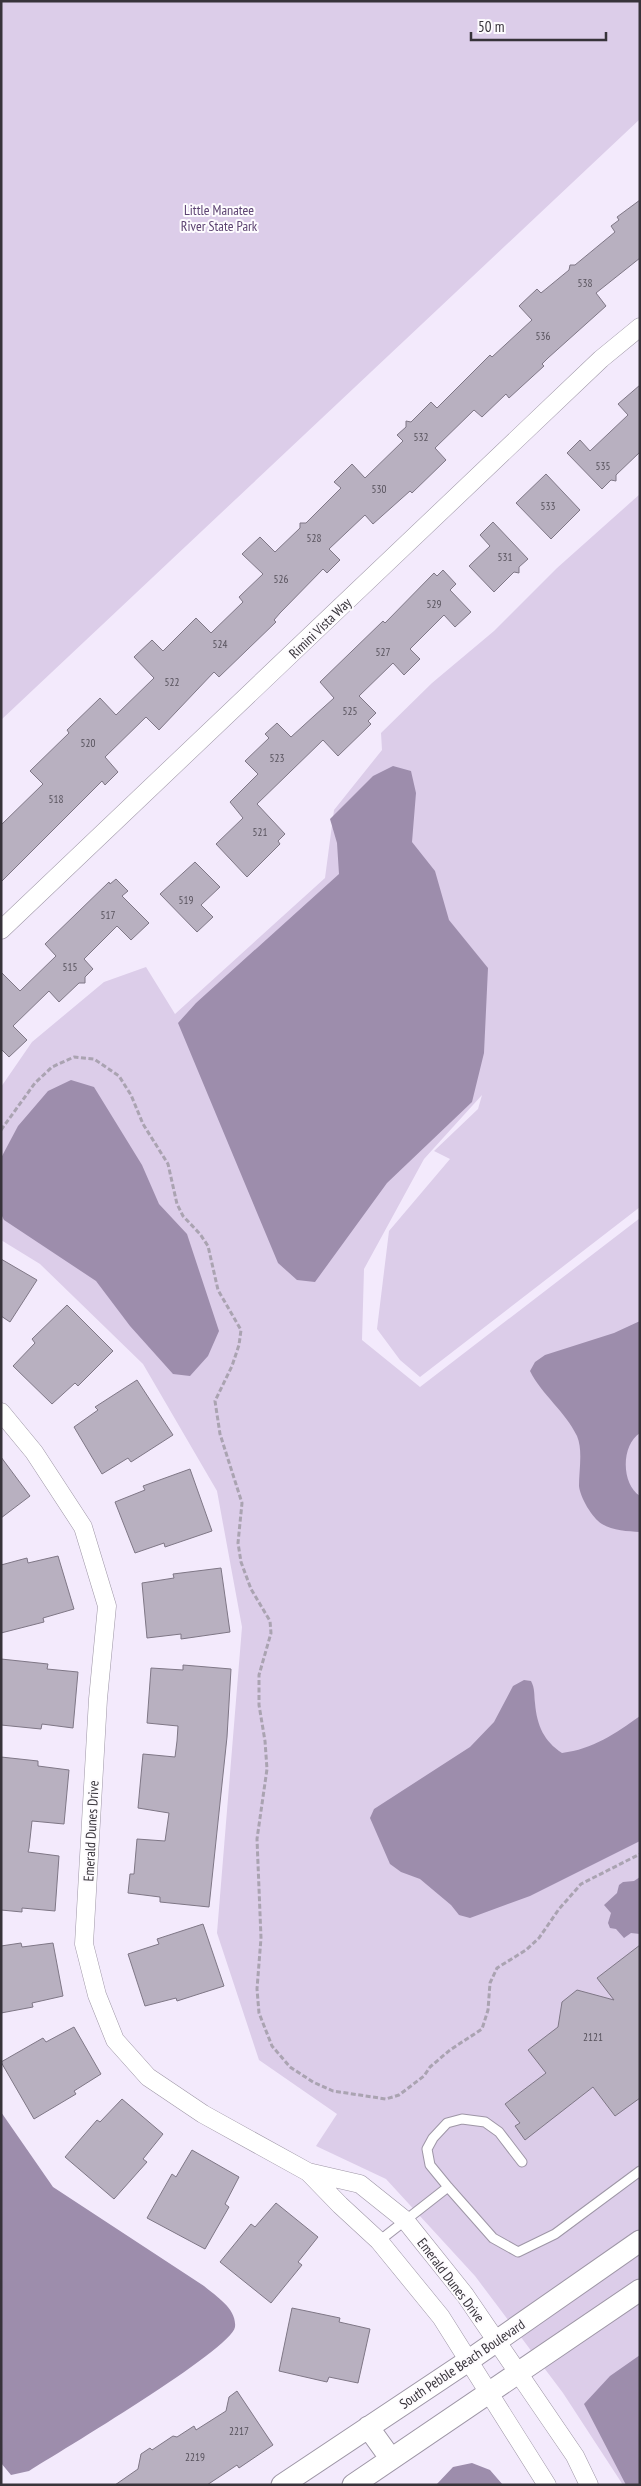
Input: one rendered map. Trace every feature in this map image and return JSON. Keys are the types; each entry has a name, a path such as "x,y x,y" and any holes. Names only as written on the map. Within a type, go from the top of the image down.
{"street":[{"name":"Rimini Vista Way","path":"1,930 601,359 640,327"},
{"name":"Emerald Dunes Drive","path":"1,1412 34,1452 83,1527 107,1606 98,1699 84,1944 97,1995 115,2040 148,2077 203,2114 308,2172 360,2184 405,2220 465,2295 575,2456 589,2485"},
{"name":"Emerald Dunes Drive","path":"308,2172 379,2241 441,2317 547,2485"},
{"name":"South Pebble Beach Boulevard","path":"282,2485 468,2361 640,2241"},
{"path":"353,2485 640,2290"},
{"path":"368,2427 391,2459"}],"lane":[{"path":"522,2162 500,2132 485,2122 462,2119 446,2123 433,2138 427,2150 430,2165 493,2238 518,2252 554,2234 640,2171"},
{"path":"379,2241 448,2187"}],"path":[{"path":"1,1130 34,1083 52,1067 74,1056 94,1059 119,1076 131,1095 143,1124 168,1164 177,1204 183,1216 200,1234 208,1246 218,1290 241,1330 232,1366 215,1401 220,1434 242,1503 238,1543 241,1562 251,1589 270,1621 272,1633 258,1675 259,1705 267,1769 257,1839 261,1938 257,1989 259,2013 272,2046 290,2067 313,2082 334,2091 386,2099 399,2095 424,2076 430,2067 450,2050 482,2029 488,2010 492,1976 497,1968 526,1950 539,1938 574,1890 640,1854"}],"green space":[{"name":"Little Manatee River State Park","path":"1,1 640,1 640,119 1,720"},
{"path":"640,494 640,1207 420,1377 400,1360 377,1329 389,1231 450,1159 434,1151 478,1109 482,1095 424,1159 364,1269 362,1340 420,1387 640,1218 640,2485 623,2485 563,2393 475,2276 386,2179 316,2146 337,2114 259,2060 217,1933 242,1627 217,1491 143,1364 40,1264 1,1240 1,1087 32,1042 104,982 146,967 175,1014 325,878 334,810 382,750 381,733 432,683 494,631 557,568"}],"shaded area":[{"path":"393,766 411,771 416,793 412,842 435,871 449,920 488,968 484,1053 472,1102 387,1183 315,1282 297,1280 278,1263 178,1023 196,1003 339,874 337,843 330,819 373,776"},
{"path":"71,1080 94,1087 142,1165 159,1204 187,1234 219,1331 208,1356 190,1376 173,1374 130,1326 96,1281 4,1220 1,1214 1,1158 18,1126 48,1091"},
{"path":"640,1321 640,1433 629,1446 626,1464 629,1483 640,1496 640,1532 606,1526 598,1521 587,1507 579,1486 580,1454 577,1436 530,1371 535,1362 545,1355 614,1333"},
{"path":"524,1680 531,1681 534,1689 536,1711 542,1732 550,1743 562,1753 584,1748 613,1735 640,1716 640,1841 530,1896 470,1918 459,1915 451,1905 420,1879 401,1872 390,1864 370,1818 374,1809 470,1747 494,1722 513,1686"},
{"path":"640,1877 640,1934 631,1933 624,1938 616,1929 610,1928 608,1923 611,1913 604,1905 617,1893 619,1885 623,1882 634,1881"},
{"path":"1,2112 53,2187 204,2286 229,2309 235,2321 235,2327 226,2339 176,2378 29,2471 11,2475 1,2463"},
{"path":"640,2355 640,2485 626,2485 584,2404 610,2376"},
{"path":"472,2463 490,2470 503,2485 436,2485 453,2467"}],"building":[{"path":"640,200 640,258 596,293 606,306 548,358 542,364 544,366 509,398 506,394 482,417 474,410 435,448 446,460 412,493 410,491 373,524 365,515 329,549 340,560 327,573 323,569 280,613 274,620 276,622 219,677 214,672 159,730 146,717 105,757 118,772 105,785 102,781 1,882 1,825 43,784 30,771 69,733 67,730 100,698 116,715 154,678 134,657 152,640 163,651 196,618 211,633 243,602 239,597 263,574 242,554 260,537 275,552 300,528 300,523 306,523 341,488 334,482 352,464 365,478 403,441 397,435 406,427 406,421 411,422 431,402 437,408 490,355 492,357 532,320 519,306 537,289 541,293 569,270 570,265 575,265 615,232 611,226 619,220 617,217"},
{"path":"640,385 640,452 616,475 616,481 611,480 602,489 567,453 580,440 590,451 628,415 618,404"},
{"path":"546,474 580,510 551,539 516,503"},
{"path":"493,522 528,559 519,567 519,573 514,572 494,592 469,566 490,546 480,535"},
{"path":"443,570 456,584 450,590 471,612 455,627 444,615 410,649 420,659 404,675 393,663 359,696 376,713 368,721 371,724 338,756 323,740 257,804 285,834 278,841 280,844 247,877 216,844 243,818 230,802 258,774 245,761 269,738 265,734 277,723 291,737 334,698 320,682 383,621 385,623 434,573 437,576"},
{"path":"195,862 220,887 201,905 213,917 197,932 160,894"},
{"path":"116,879 128,891 122,896 149,923 131,940 117,926 84,959 93,969 85,977 85,983 79,983 59,1002 49,991 13,1026 27,1040 9,1057 1,1049 1,972 20,991 56,956 45,944 109,882 110,884"},
{"path":"1,1259 37,1280 10,1322 1,1316"},
{"path":"67,1305 113,1351 78,1386 75,1383 52,1404 13,1366 35,1343 32,1339"},
{"path":"137,1380 173,1435 131,1462 128,1458 102,1474 74,1427 98,1410 95,1407"},
{"path":"1,1457 30,1496 1,1518"},
{"path":"190,1469 212,1531 165,1547 164,1543 135,1553 115,1502 145,1490 143,1486"},
{"path":"58,1556 74,1609 43,1618 44,1622 1,1633 1,1565 27,1558 28,1563"},
{"path":"221,1568 230,1632 181,1639 181,1634 147,1638 142,1583 174,1578 173,1574"},
{"path":"1,1659 48,1664 47,1669 78,1672 73,1728 42,1724 41,1729 1,1725"},
{"path":"183,1665 231,1669 227,1737 209,1907 160,1902 160,1897 128,1893 130,1874 134,1874 137,1839 165,1841 169,1813 138,1808 143,1754 175,1757 177,1741 178,1726 147,1723 151,1668 183,1670"},
{"path":"1,1757 38,1761 38,1766 69,1770 64,1824 32,1821 28,1852 59,1856 55,1911 22,1908 22,1912 1,1910"},
{"path":"203,1924 224,1986 177,2001 176,1998 145,2006 128,1954 159,1944 157,1939"},
{"path":"21,1943 22,1947 53,1943 63,1996 32,2003 33,2007 1,2013 1,1946"},
{"path":"640,1945 640,2098 615,2116 593,2087 525,2140 515,2126 520,2123 505,2104 546,2073 528,2050 558,2027 562,2002 577,1990 614,2000 597,1978"},
{"path":"74,2027 101,2074 74,2091 76,2094 34,2119 1,2062 43,2038 46,2042"},
{"path":"122,2099 163,2134 143,2159 147,2162 114,2199 65,2157 97,2120 100,2122"},
{"path":"192,2150 239,2177 225,2204 229,2207 205,2249 147,2218 172,2174 176,2177"},
{"path":"276,2203 318,2237 298,2262 302,2265 271,2303 220,2262 251,2224 255,2227"},
{"path":"292,2308 340,2318 339,2322 370,2329 358,2383 329,2377 327,2382 279,2371"},
{"path":"237,2391 273,2445 239,2468 237,2465 207,2485 115,2485 138,2469 141,2454 150,2448 152,2450 173,2436 177,2437 194,2426 196,2430 226,2411 229,2397"}]}
